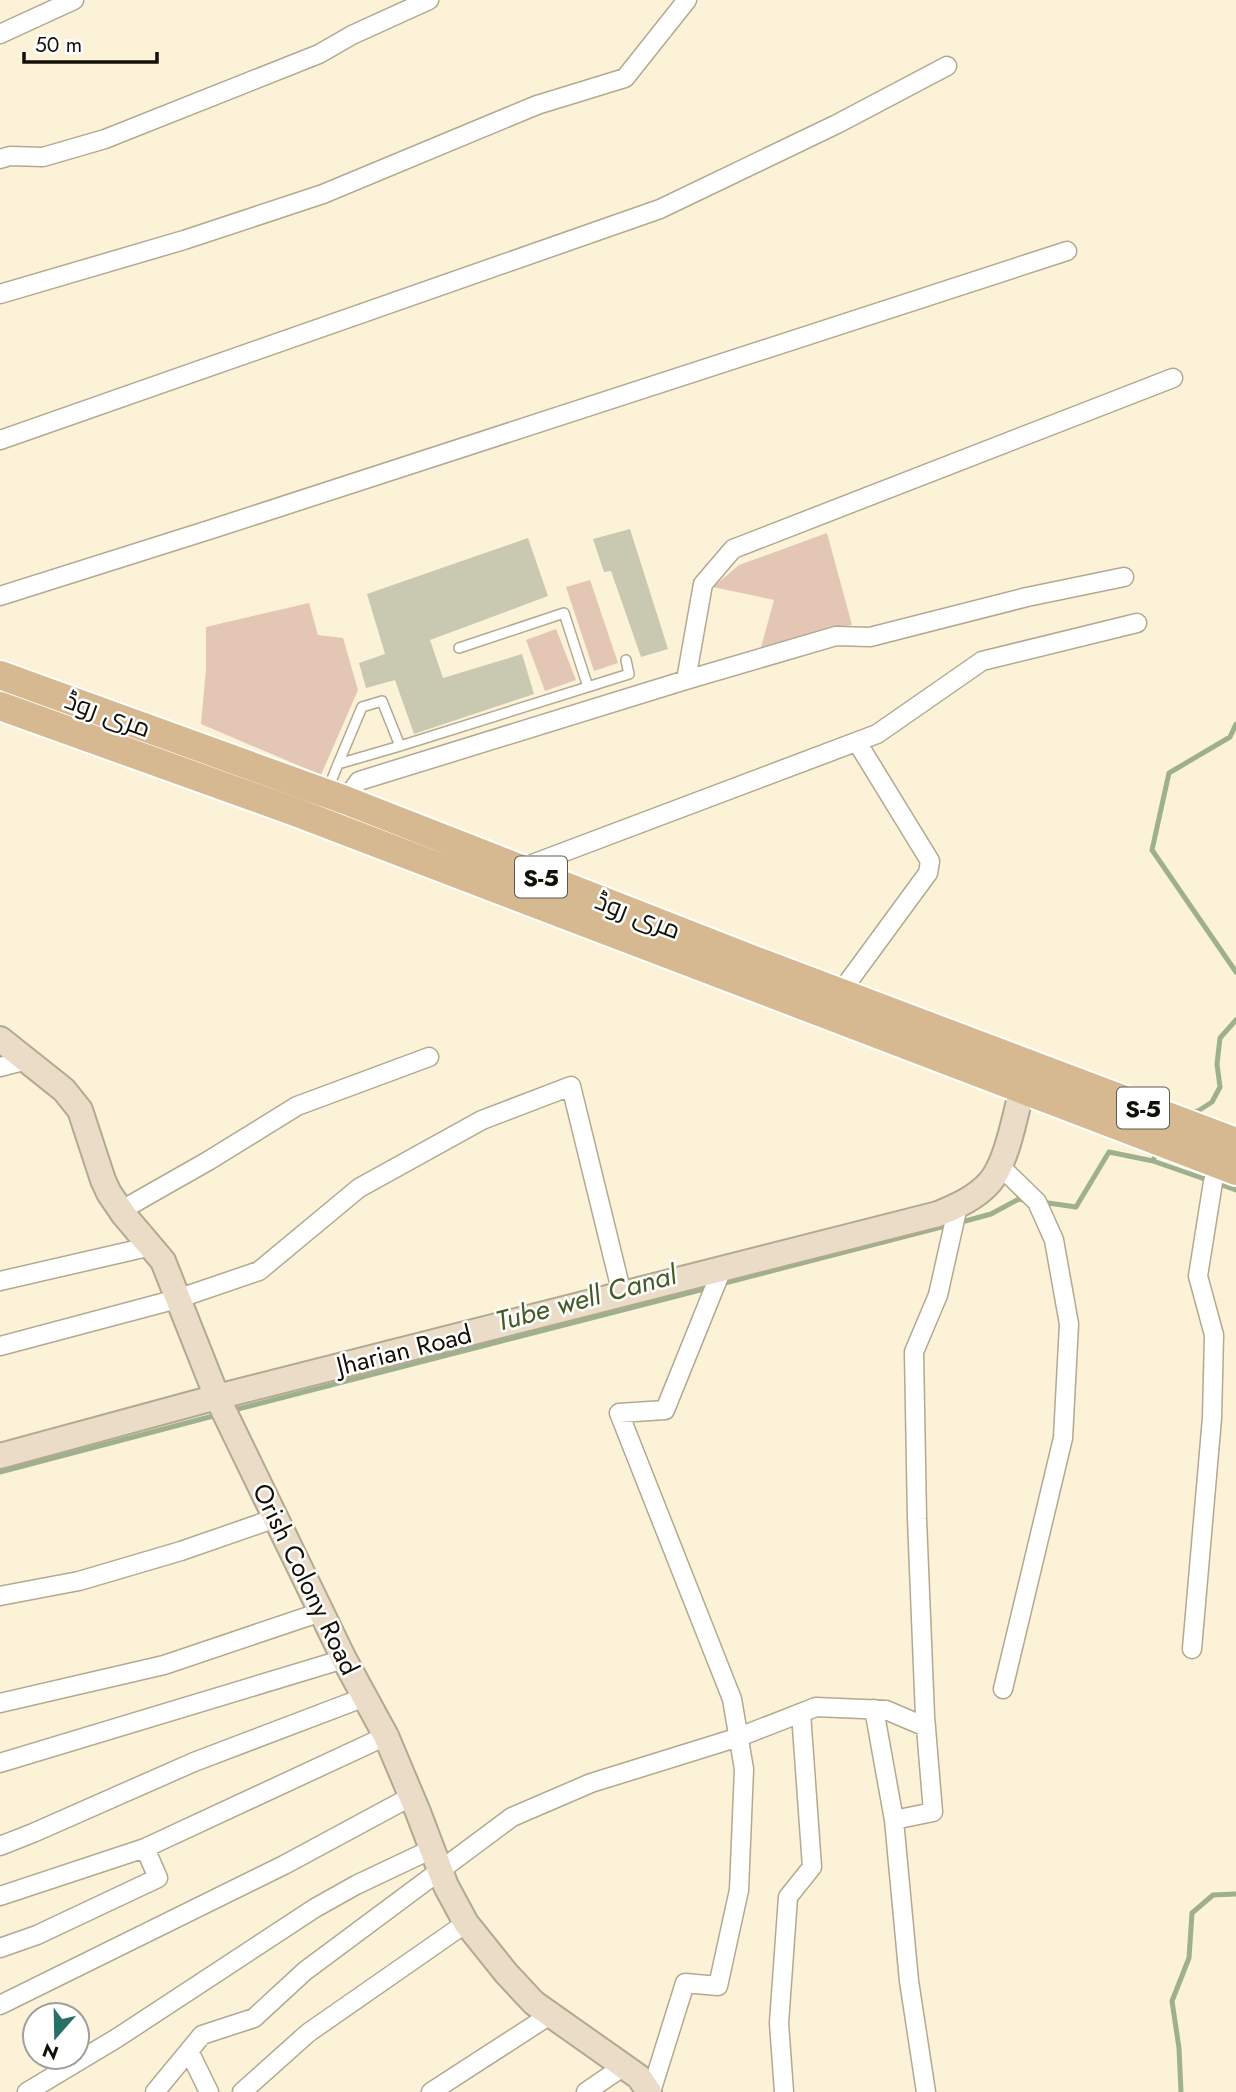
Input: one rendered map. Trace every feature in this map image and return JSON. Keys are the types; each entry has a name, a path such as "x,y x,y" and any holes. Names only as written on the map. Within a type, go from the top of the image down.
{"main road":[{"name":"مری روڈ","path":"0,675 336,797 519,869 1022,1089 1078,1097"},
{"name":"مری روڈ","path":"0,706 750,972 840,993 1215,1156 1236,1142"},
{"path":"187,773 196,747"}],"street":[{"path":"0,34 74,0"},
{"path":"0,159 10,156 43,157 105,139 319,54 352,35 429,0"},
{"path":"0,294 184,240 323,194 537,105 625,78 687,0"},
{"path":"0,440 660,209 838,124 947,66"},
{"path":"0,596 1067,251"},
{"path":"686,680 704,584 733,549 1173,378"},
{"path":"336,797 359,781 836,636 870,637 1027,597 1124,576"},
{"path":"519,869 877,734 982,661 1137,624"},
{"path":"840,993 928,873 930,861 857,742"},
{"name":"Orish Colony Road","path":"0,1040 64,1090 80,1110 103,1180 120,1210 163,1261 217,1397 344,1659 386,1737 436,1859 466,1923 534,2003 639,2077 650,2092"},
{"path":"120,1210 208,1161 297,1106 429,1057"},
{"path":"0,1067 27,1060"},
{"path":"0,1346 177,1299 260,1271 359,1188 482,1120 571,1086 622,1294"},
{"name":"Jharian Road","path":"0,1455 217,1397 938,1214 973,1197 989,1183 1000,1166 1022,1089"},
{"path":"1192,1649 1212,1418 1214,1335 1198,1276 1215,1156"},
{"path":"1000,1166 1037,1202 1054,1240 1069,1324 1063,1438 1003,1689"},
{"path":"894,1820 933,1812 926,1727 917,1519 914,1352 938,1295 958,1206"},
{"path":"0,1281 152,1246"},
{"path":"650,2092 685,1983 718,1986 738,1890 744,1769 732,1699 619,1413 664,1410 722,1269"},
{"path":"0,1595 79,1581 181,1551 276,1518"},
{"path":"0,1703 164,1665 321,1612"},
{"path":"0,1763 344,1659"},
{"path":"0,1846 194,1762 365,1697"},
{"path":"27,2092 117,2038 315,1908 356,1885 436,1859 512,1817 591,1783 739,1737 816,1707 886,1710 926,1727"},
{"path":"874,1709 894,1820 909,1981 926,2092"},
{"path":"784,2092 779,2023 788,1897 812,1867 801,1713"},
{"path":"0,1896 145,1848 386,1737"},
{"path":"0,2005 272,1871 412,1796"},
{"path":"0,1948 37,1935 158,1878 145,1848"},
{"path":"155,2092 202,2035 254,2018 305,1970 436,1859"},
{"path":"242,2092 308,2033 466,1923"},
{"path":"431,2092 550,2015"},
{"path":"189,2051 209,2092"},
{"path":"586,2092 624,2066"}],"lane":[{"path":"459,648 564,613 588,687"},
{"path":"338,764 629,674 626,660"},
{"path":"336,797 338,764 362,707 382,701 400,746"}],"shaded area":[{"path":"827,533 852,625 822,630 760,651 774,600 713,587 739,565"},
{"path":"590,580 618,663 594,671 566,587"},
{"path":"309,603 318,635 343,638 358,690 321,775 201,724 206,669 206,627"},
{"path":"556,629 576,680 545,691 526,640"}],"building":[{"path":"630,529 668,649 641,657 611,571 604,572 593,539"},
{"path":"528,538 548,596 430,640 443,678 522,654 534,694 414,734 395,680 366,688 359,663 385,654 367,594"}],"waterway":[{"path":"1236,724 1230,737 1169,773 1152,850 1236,972"},
{"path":"1189,1113 1212,1102 1220,1087 1217,1064 1220,1038 1236,1020"},
{"name":"Tube well Canal","path":"1041,1202 1076,1207 1109,1152 1153,1161"},
{"path":"1154,1158 1153,1161 1236,1190"},
{"name":"Tube well Canal","path":"958,1223 991,1214 1019,1199 1028,1201"},
{"name":"Tube well Canal","path":"721,1284 949,1225"},
{"name":"Tube well Canal","path":"230,1411 708,1288"},
{"name":"Tube well Canal","path":"0,1472 217,1415"},
{"path":"1181,2092 1179,2048 1172,2001 1189,1958 1192,1913 1213,1895 1236,1894"}]}
